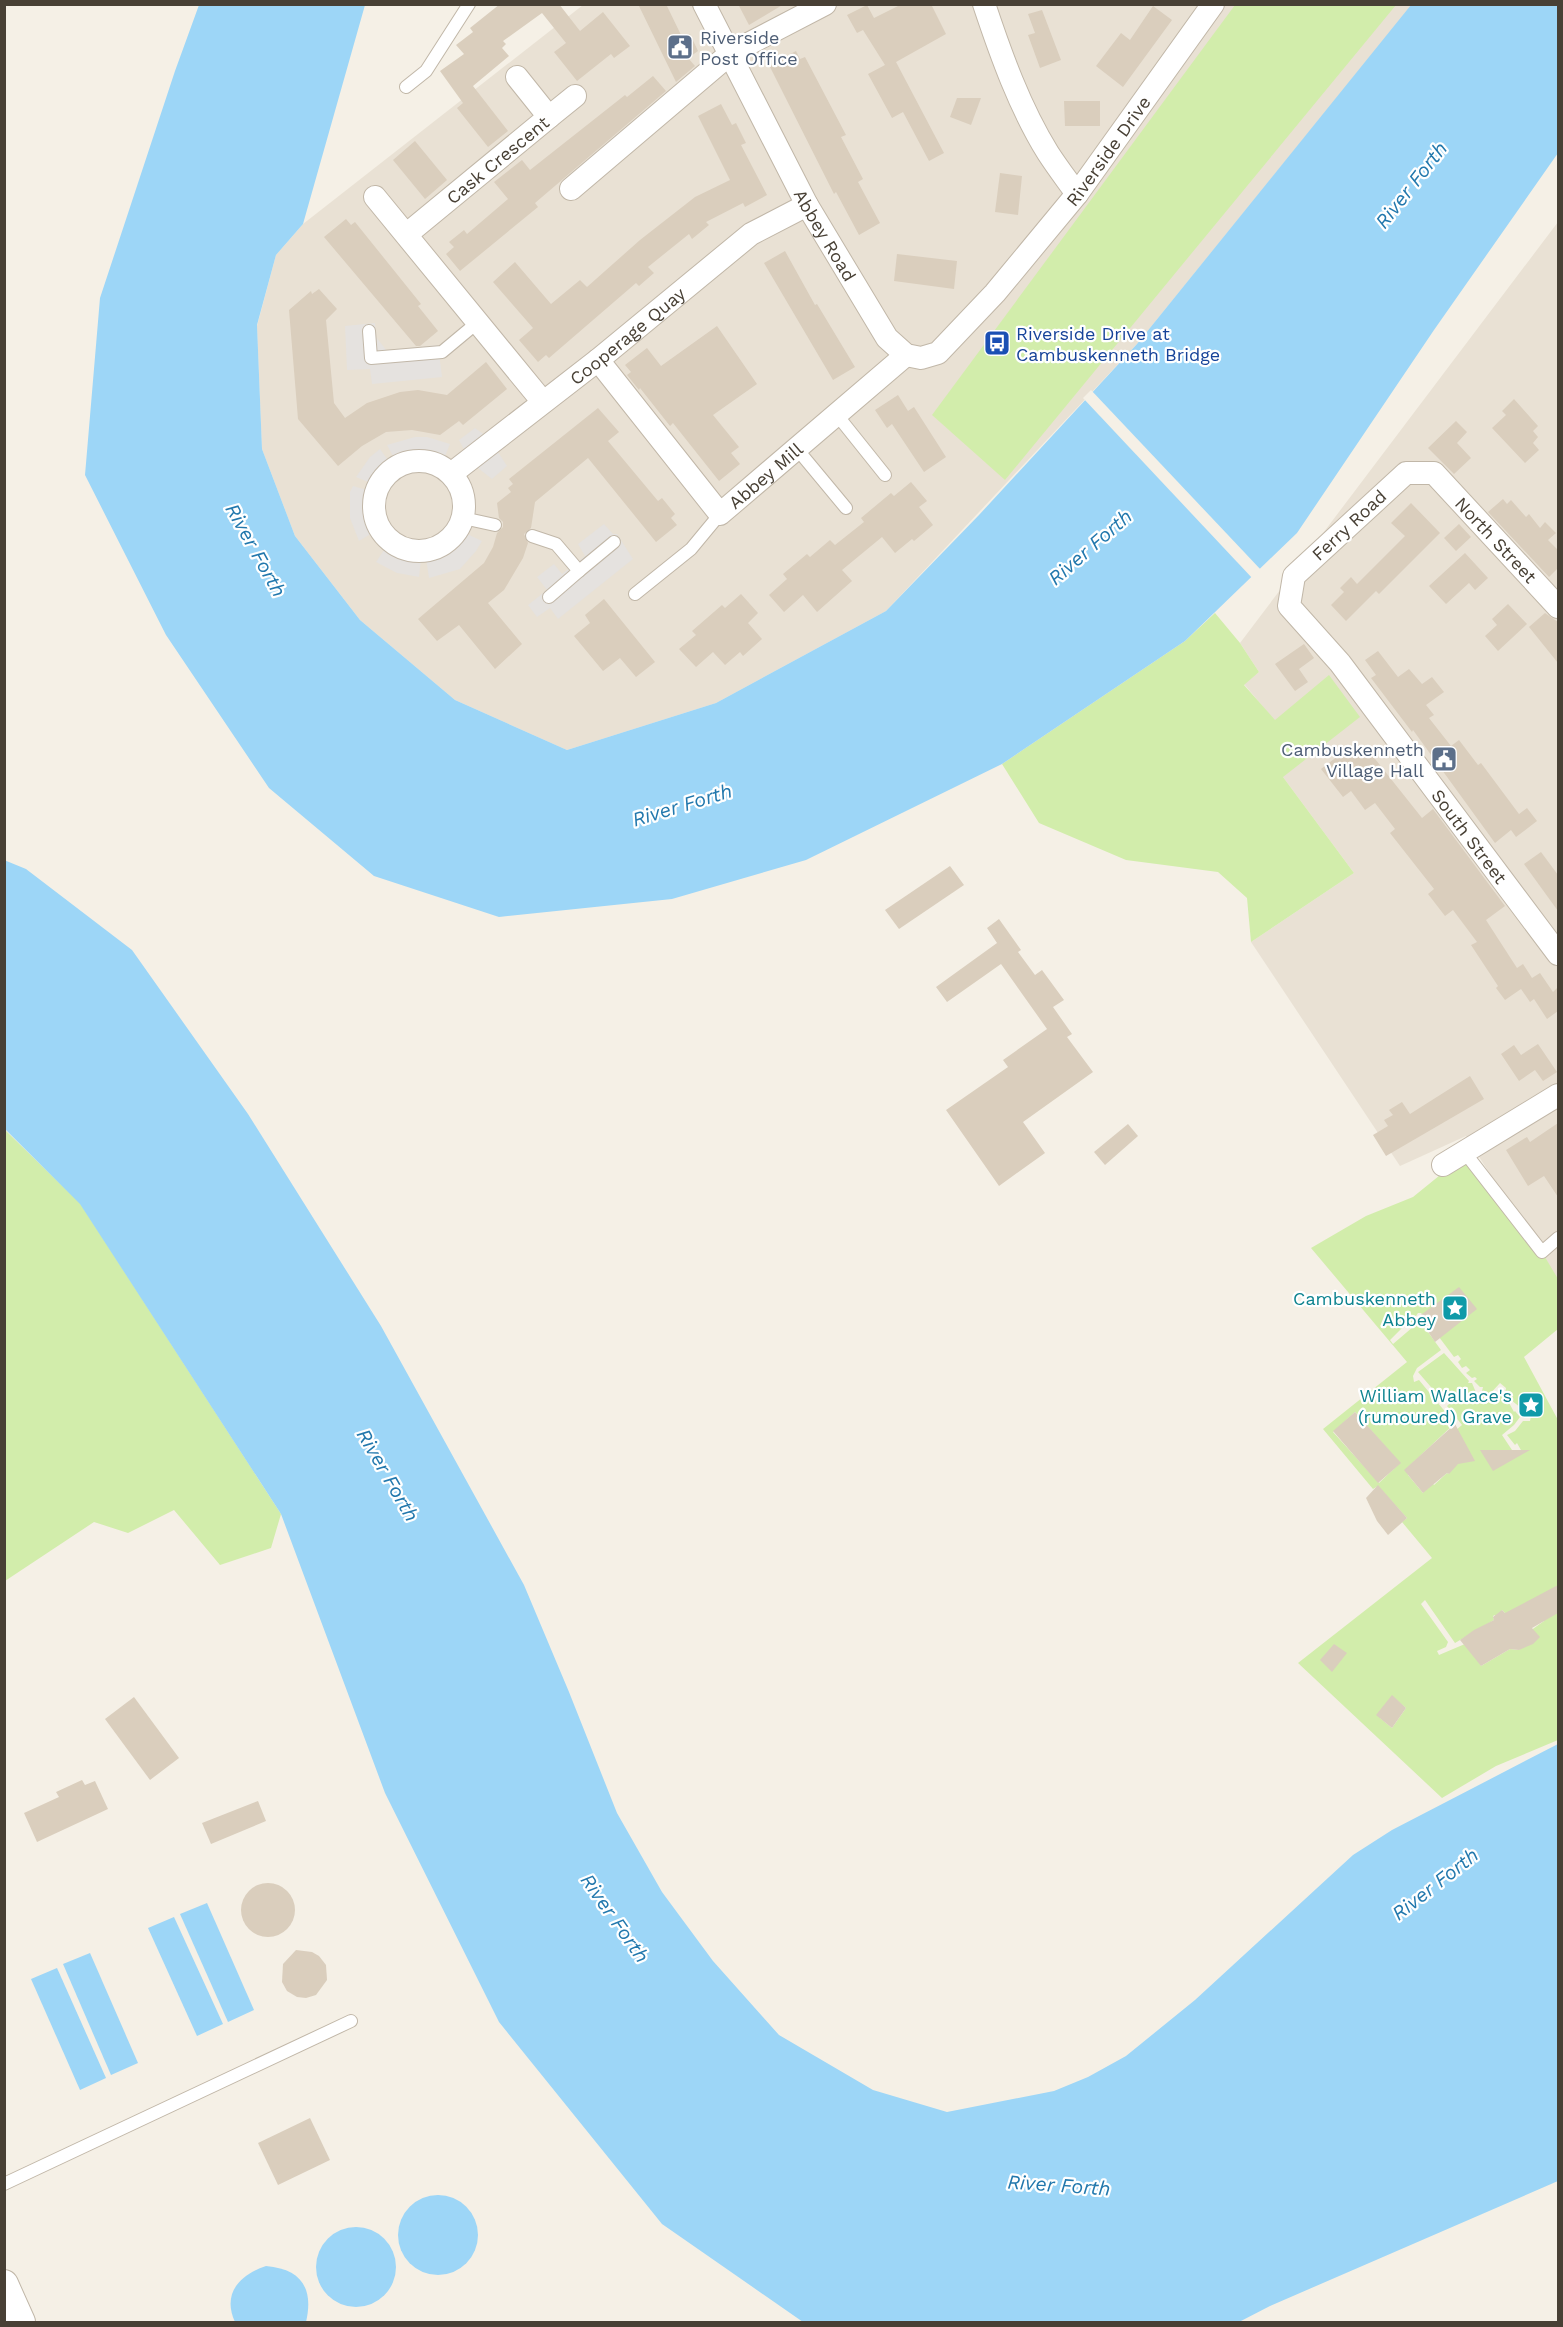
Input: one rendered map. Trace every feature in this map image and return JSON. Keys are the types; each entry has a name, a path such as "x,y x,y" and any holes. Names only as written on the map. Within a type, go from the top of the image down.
{"street":[{"name":"Abbey Road","path":"704,4 807,205 887,338 906,355"},
{"path":"571,189 731,53 825,4"},
{"path":"984,4 996,42 1021,101 1047,152 1077,194"},
{"name":"Riverside Drive","path":"906,355 921,358 938,353 995,293 1077,194 1213,4"},
{"name":"Cask Crescent","path":"407,234 549,117 518,77"},
{"path":"549,117 575,96"},
{"path":"375,196 543,402"},
{"name":"Cooperage Quay","path":"451,474 598,360 751,234 807,205"},
{"name":"Abbey Mill","path":"598,360 720,514 906,355"},
{"path":"406,463 430,463 451,474 463,495 463,518 457,531 448,541 436,548 423,551 409,550 391,541 379,526 375,513 378,488 388,473 406,463"},
{"name":"Ferry Road","path":"1289,606 1294,576 1397,481 1406,473 1434,473"},
{"name":"North Street","path":"1434,473 1558,607"},
{"name":"South Street","path":"1289,606 1340,663 1558,954"},
{"path":"1443,1165 1466,1154 1558,1095"},
{"path":"4,2284 21,2322"}],"lane":[{"path":"406,87 426,70 469,4"},
{"path":"369,331 371,358 442,352 478,322"},
{"path":"837,415 885,475"},
{"path":"797,449 846,508"},
{"path":"634,594 691,549 720,514"},
{"path":"463,518 495,525"},
{"path":"532,536 556,543 579,571"},
{"path":"549,597 614,542"},
{"path":"1466,1154 1542,1252 1558,1238"},
{"path":"4,2184 351,2021"}],"shaded area":[{"path":"583,5 1412,5 1137,344 886,611 716,703 567,750 455,700 360,620 295,536 262,449 257,326 276,255 303,224"},
{"path":"1558,222 1558,1282 1466,1136 1400,1166 1251,942 1354,873 1283,777 1275,721 1244,684 1259,672 1240,643"},
{"path":"375,323 376,337 387,351 438,345 442,377 372,384 370,369 347,370 345,326"},
{"path":"475,428 489,438 507,466 492,479 468,457 459,440"},
{"path":"415,437 427,437 450,444 443,461 418,455 395,460 387,445"},
{"path":"380,449 390,463 380,472 373,484 356,477 370,457"},
{"path":"353,486 370,491 369,520 374,532 359,541 350,518 350,492"},
{"path":"604,524 613,534 617,534 633,559 558,619 550,608 537,617 528,605 547,590 537,577 554,564 562,574 585,556 578,544"},
{"path":"465,533 482,541 476,551 460,569 429,578 426,558 446,551"},
{"path":"386,547 395,553 421,559 419,577 397,573 376,562"}],"green space":[{"path":"1235,5 1396,5 1005,480 932,415"},
{"path":"1215,613 1240,643 1259,672 1244,685 1275,720 1329,675 1360,717 1283,777 1354,873 1251,942 1247,898 1218,872 1126,860 1039,823 1002,764 1185,641"},
{"path":"4,1129 80,1203 281,1514 271,1548 220,1565 174,1510 128,1533 94,1522 5,1581"},
{"path":"1466,1154 1542,1252 1558,1279 1558,1329 1524,1357 1558,1420 1558,1740 1496,1766 1442,1798 1298,1663 1432,1558 1402,1522 1407,1518 1378,1486 1373,1489 1323,1429 1407,1362 1311,1248 1366,1216 1413,1197","holes":["1418,1313 1421,1313 1454,1357 1458,1355 1461,1359 1458,1362 1462,1368 1466,1366 1470,1370 1466,1373 1477,1379 1474,1381 1483,1387 1482,1391 1488,1396 1500,1383 1506,1388 1505,1394 1513,1398 1511,1400 1521,1408 1519,1410 1524,1415 1531,1416 1530,1421 1523,1421 1515,1431 1507,1435 1515,1445 1517,1443 1522,1452 1516,1456 1502,1435 1520,1417 1500,1394 1498,1396 1495,1393 1493,1399 1486,1404 1484,1396 1477,1395 1472,1383 1468,1383 1469,1381 1444,1353 1418,1372 1443,1401 1450,1395 1454,1399 1447,1406 1462,1425 1456,1430 1449,1474 1447,1473 1434,1485 1430,1480 1423,1493 1408,1475 1407,1468 1453,1425 1452,1420 1419,1380 1414,1382 1413,1376 1417,1368 1441,1350 1420,1321 1393,1344 1390,1340 1404,1326 1415,1321","1355,1412 1400,1463 1379,1483 1333,1432","1425,1600 1455,1643 1494,1620 1493,1616 1495,1615 1498,1619 1502,1610 1505,1613 1544,1621 1530,1631 1519,1650 1510,1649 1481,1666 1472,1641 1439,1655 1437,1651 1446,1647 1448,1642 1421,1604","1392,1696 1406,1708 1392,1728 1380,1718"]}],"water":[{"name":"River Forth","path":"199,5 365,5 303,224 276,255 257,325 262,449 295,536 360,620 455,700 567,750 716,703 886,611 979,515 1137,344 1411,5 1558,5 1558,153 1434,330 1297,533 1185,641 1002,764 806,860 672,899 499,917 374,876 269,788 166,635 85,475 100,298"},
{"name":"River Forth","path":"4,860 26,869 132,950 248,1114 381,1326 524,1585 617,1813 662,1892 713,1961 779,2035 873,2090 947,2112 1054,2091 1088,2077 1126,2056 1195,2000 1353,1855 1392,1830 1558,1744 1558,2181 1270,2306 1239,2322 803,2322 662,2224 499,2022 385,1793 281,1514 80,1204 5,1129"},
{"path":"207,1903 254,2010 228,2022 180,1914"},
{"path":"174,1917 223,2024 197,2036 148,1928"},
{"path":"90,1953 138,2063 111,2075 63,1964"},
{"path":"57,1968 106,2078 80,2090 31,1979"},
{"path":"438,2195 453,2198 466,2207 475,2220 478,2235 475,2250 466,2263 453,2272 438,2275 423,2272 410,2263 401,2250 398,2235 401,2220 410,2207 423,2198"},
{"path":"356,2227 371,2230 384,2239 393,2252 396,2267 393,2282 384,2295 371,2304 356,2307 341,2304 328,2295 319,2282 316,2267 319,2252 328,2239 341,2230"},
{"path":"266,2266 288,2271 302,2282 308,2299 306,2322 235,2322 231,2312 231,2303 235,2287 248,2275"}],"pier":[{"path":"1091,390 1262,571 1253,579 1083,398"}],"building":[{"path":"500,4 559,4 580,31 603,12 630,46 614,58 611,54 577,81 554,52 566,43 542,13 503,41 506,44 502,48 509,56 473,86 508,131 488,147 457,108 463,103 440,71 464,54 456,45 473,32 470,28"},
{"path":"638,4 666,4 682,37 690,34 698,51 688,58 695,66 676,82"},
{"path":"738,4 784,4 749,25"},
{"path":"902,4 931,4 946,34 896,62 944,153 929,161 903,112 892,118 868,74 885,65 863,30 857,33 847,15 867,5 874,18"},
{"path":"1153,6 1172,20 1123,87 1096,66 1121,33 1130,40"},
{"path":"1042,10 1061,60 1040,68 1028,35 1035,33 1028,14"},
{"path":"796,51 800,59 805,57 846,135 841,137 863,179 858,182 880,223 859,235 836,192 834,194 769,65"},
{"path":"653,76 666,91 535,203 538,207 460,271 446,254 454,247 449,242 464,230 467,234 508,199 494,182 522,160 530,170 625,95 627,97"},
{"path":"957,98 981,98 971,125 950,117"},
{"path":"1064,101 1100,101 1100,126 1065,126"},
{"path":"721,104 732,125 736,123 746,143 741,145 767,195 745,207 743,203 706,222 709,225 692,239 689,234 648,267 654,273 639,286 636,283 549,358 546,355 538,362 519,340 533,328 493,282 515,262 551,304 580,280 587,287 640,240 695,197 730,180 698,116"},
{"path":"415,141 447,180 425,199 393,160"},
{"path":"1000,173 1022,176 1018,215 995,212"},
{"path":"346,219 351,225 355,222 421,304 418,306 438,331 420,346 416,346 324,237"},
{"path":"785,251 815,305 817,304 855,367 833,380 764,263"},
{"path":"897,254 957,261 954,289 894,281"},
{"path":"319,289 337,309 326,320 334,403 345,418 367,403 400,392 418,390 447,395 486,362 507,389 463,425 459,421 440,435 412,430 386,432 362,446 338,466 298,419 289,310 311,291 312,294"},
{"path":"717,326 757,384 713,415 739,447 731,453 740,464 719,481 673,423 670,426 640,388 639,390 627,375 631,372 625,365 647,348 661,366"},
{"path":"898,395 908,411 914,407 946,457 924,472 892,424 887,428 875,410"},
{"path":"1514,399 1538,426 1533,431 1538,437 1533,443 1539,450 1525,463 1492,428 1506,415 1502,411"},
{"path":"598,408 619,432 608,441 658,501 662,498 675,514 671,518 677,525 656,542 588,458 535,502 531,528 524,534 528,543 523,558 504,590 488,603 522,644 495,669 459,625 437,641 418,619 484,563 493,547 497,533 503,527 497,503 511,492 508,488 513,484 509,479"},
{"path":"1456,421 1467,432 1457,443 1471,458 1454,474 1428,448"},
{"path":"911,482 927,501 919,507 933,525 895,553 882,537 842,570 852,581 817,612 803,595 784,612 769,595 787,579 783,574 807,554 810,557 830,540 835,545 864,522 861,518 891,493 894,496"},
{"path":"1503,499 1507,504 1511,500 1526,517 1529,514 1540,528 1545,522 1556,533 1548,540 1558,550 1558,568 1549,577 1488,512"},
{"path":"1411,503 1440,533 1379,594 1376,591 1346,621 1331,605 1344,592 1340,588 1351,577 1357,584 1405,536 1391,523"},
{"path":"1459,524 1471,537 1456,551 1444,538"},
{"path":"1465,553 1488,578 1475,590 1469,583 1446,604 1429,586"},
{"path":"741,594 758,613 748,623 762,639 743,656 740,652 725,665 713,652 696,667 679,649 696,635 692,631 722,605 725,608"},
{"path":"604,599 655,662 636,677 620,658 603,671 574,636 590,623 585,615"},
{"path":"1508,604 1527,624 1498,651 1485,636 1497,625 1492,619"},
{"path":"1545,613 1558,622 1558,663 1529,627"},
{"path":"1304,644 1314,658 1299,669 1308,682 1295,691 1275,664"},
{"path":"1378,651 1398,677 1409,669 1422,684 1432,677 1444,692 1426,705 1434,715 1429,718 1451,746 1459,740 1478,765 1481,763 1519,814 1527,808 1537,821 1516,837 1511,830 1495,843 1413,730 1412,732 1371,678 1376,675 1365,660"},
{"path":"1364,745 1422,818 1433,809 1505,906 1486,920 1517,968 1523,964 1532,978 1540,973 1553,992 1558,987 1558,1011 1547,1019 1534,999 1530,1002 1521,989 1505,1000 1471,945 1477,942 1453,910 1445,916 1428,894 1434,889 1390,833 1395,829 1375,803 1365,810 1351,791 1343,797 1321,769 1347,749 1351,755"},
{"path":"1541,852 1558,875 1558,911 1524,864"},
{"path":"950,866 964,885 899,929 885,910"},
{"path":"999,919 1021,950 1018,952 1035,975 1042,970 1064,1000 1053,1007 1072,1034 1067,1037 1093,1072 1023,1122 1045,1153 999,1186 946,1110 1008,1067 1003,1060 1047,1029 1001,964 947,1002 936,987 997,943 987,928"},
{"path":"1538,1044 1557,1072 1543,1081 1535,1070 1519,1081 1501,1054 1514,1045 1521,1055"},
{"path":"1470,1076 1484,1099 1386,1156 1373,1135 1388,1126 1384,1120 1393,1115 1389,1110 1402,1102 1410,1114"},
{"path":"1558,1123 1558,1197 1544,1176 1528,1186 1506,1150 1527,1137 1530,1142"},
{"path":"1128,1124 1138,1136 1105,1165 1094,1152"},
{"path":"1459,1287 1477,1309 1435,1342 1418,1317"},
{"path":"1355,1412 1401,1463 1378,1483 1333,1431"},
{"path":"1455,1424 1475,1461 1458,1464 1449,1474 1447,1473 1423,1493 1404,1470"},
{"path":"1480,1450 1530,1450 1493,1471"},
{"path":"1378,1485 1407,1518 1388,1535 1377,1521 1366,1498"},
{"path":"1558,1585 1558,1613 1532,1628 1540,1637 1533,1644 1519,1650 1510,1649 1481,1666 1460,1640 1494,1620 1493,1617 1502,1610 1505,1613"},
{"path":"1334,1644 1347,1653 1332,1672 1320,1660"},
{"path":"1392,1695 1406,1708 1392,1728 1376,1715"},
{"path":"134,1697 179,1758 150,1780 105,1719"},
{"path":"82,1780 85,1785 95,1781 108,1809 37,1842 24,1813 59,1797 56,1792"},
{"path":"258,1801 266,1821 211,1844 202,1823"},
{"path":"263,1883 273,1883 283,1887 291,1895 295,1910 291,1925 283,1933 273,1937 263,1937 253,1933 245,1925 241,1915 241,1905 245,1895 253,1887"},
{"path":"296,1950 312,1952 319,1956 326,1965 327,1980 316,1995 306,1998 297,1997 287,1991 282,1982 283,1964"},
{"path":"310,2118 330,2160 278,2185 258,2143"}],"place":[{"name":"Riverside Post Office","path":"680,47"},
{"name":"Riverside Drive at Cambuskenneth Bridge","path":"997,343"},
{"name":"Cambuskenneth Village Hall","path":"1444,759"},
{"name":"Cambuskenneth Abbey","path":"1455,1308"},
{"name":"William Wallace's (rumoured) Grave","path":"1531,1405"}]}
